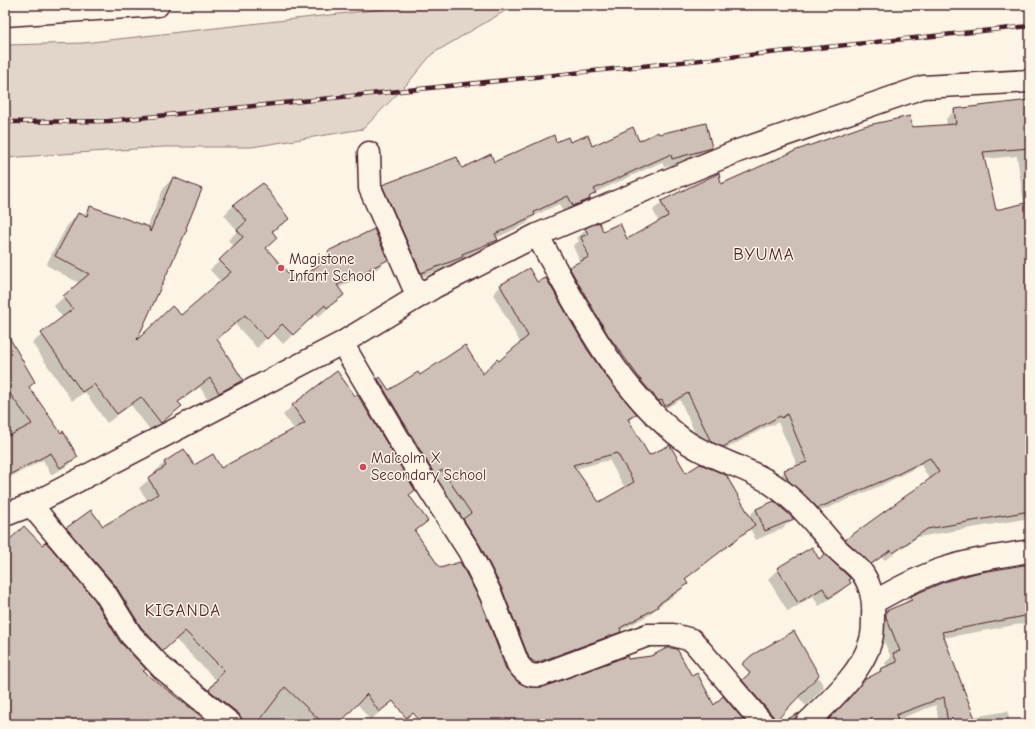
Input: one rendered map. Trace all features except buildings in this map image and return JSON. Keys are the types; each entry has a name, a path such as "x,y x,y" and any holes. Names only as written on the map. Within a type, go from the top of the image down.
{"main road":[{"path":"5,15 52,9 158,5"},
{"path":"5,515 31,504 342,343 418,297 537,235 738,151 923,87 1030,81"},
{"path":"369,153 370,188 418,297"},
{"path":"537,235 597,343 625,384 676,435 698,450 736,465 772,484 800,505 844,557 863,575 874,602 872,636 860,664 836,695 806,724"},
{"path":"342,343 414,465 469,551 491,595 518,664 524,672 532,676 541,675 648,635 673,635 692,640 763,724"},
{"path":"31,504 105,593 131,635 162,668 224,722"},
{"path":"874,602 899,588 941,570 990,558 1030,551"}],"shaded area":[{"path":"418,5 515,5 432,54 407,84 363,129 252,147 163,147 5,158 5,45 83,43"}],"railway":[{"path":"5,122 109,121 1030,26"}],"place":[{"name":"Magistone Infant School","path":"281,268"},
{"name":"Malcolm X Secondary School","path":"363,467"}],"district":[{"name":"BYUMA","path":"764,254"},
{"name":"KIGANDA","path":"183,610"}]}
